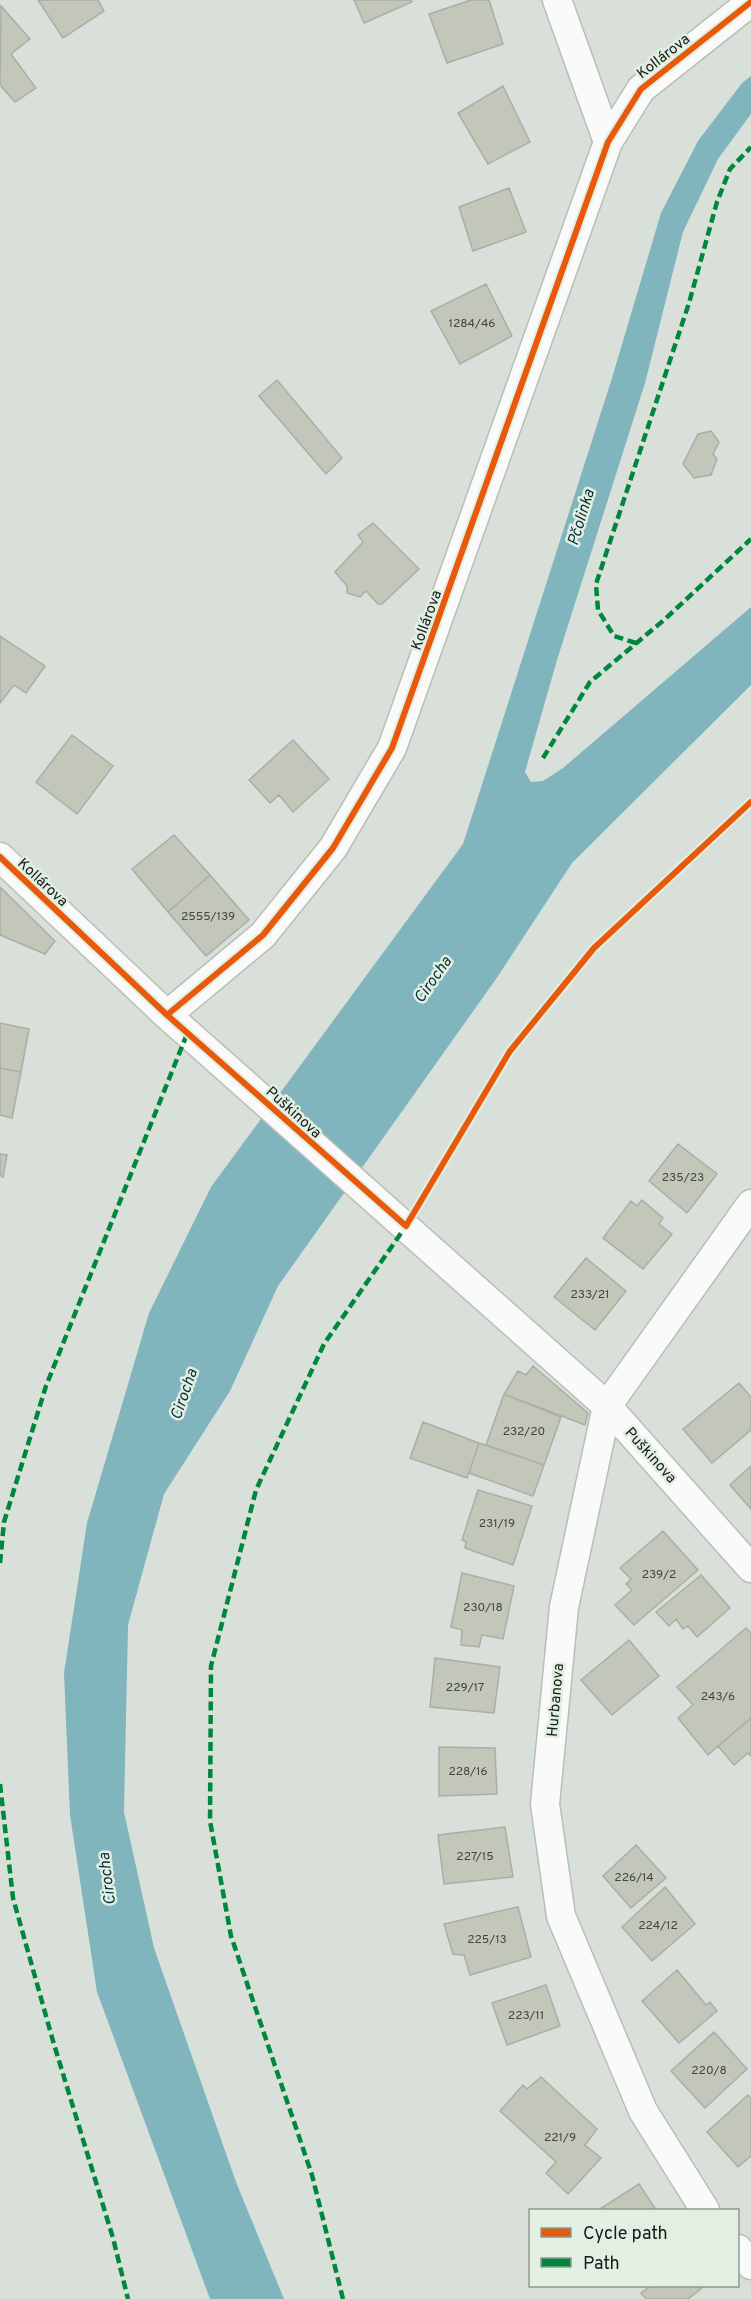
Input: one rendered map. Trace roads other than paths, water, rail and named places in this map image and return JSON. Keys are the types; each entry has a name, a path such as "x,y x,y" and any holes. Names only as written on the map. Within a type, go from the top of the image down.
{"street":[{"path":"557,0 608,142"},
{"name":"Kollárova","path":"0,857 167,1015 263,935 333,848 392,748 608,142 641,88 751,2"},
{"name":"Puškinova","path":"167,1015 608,1406 751,1568"},
{"name":"Hurbanova","path":"704,2209 643,2111 561,1916 545,1804 564,1607 608,1406 751,1204"},
{"path":"739,2250 751,2265"}],"water":[{"path":"751,76 751,114 718,159 683,232 645,383 557,660 525,772 531,782 543,781 563,768 751,607 751,685 572,863 496,979 278,1286 230,1391 164,1494 128,1625 124,1812 154,1948 236,2182 284,2299 210,2299 97,1992 70,1815 64,1673 87,1523 149,1313 211,1187 463,844 612,378 661,213 698,141 742,83"}],"water label":[{"name":"Pčolinka","path":"580,517"},
{"name":"Cirocha","path":"432,979"},
{"name":"Cirocha","path":"183,1394"},
{"name":"Cirocha","path":"106,1879"}]}
